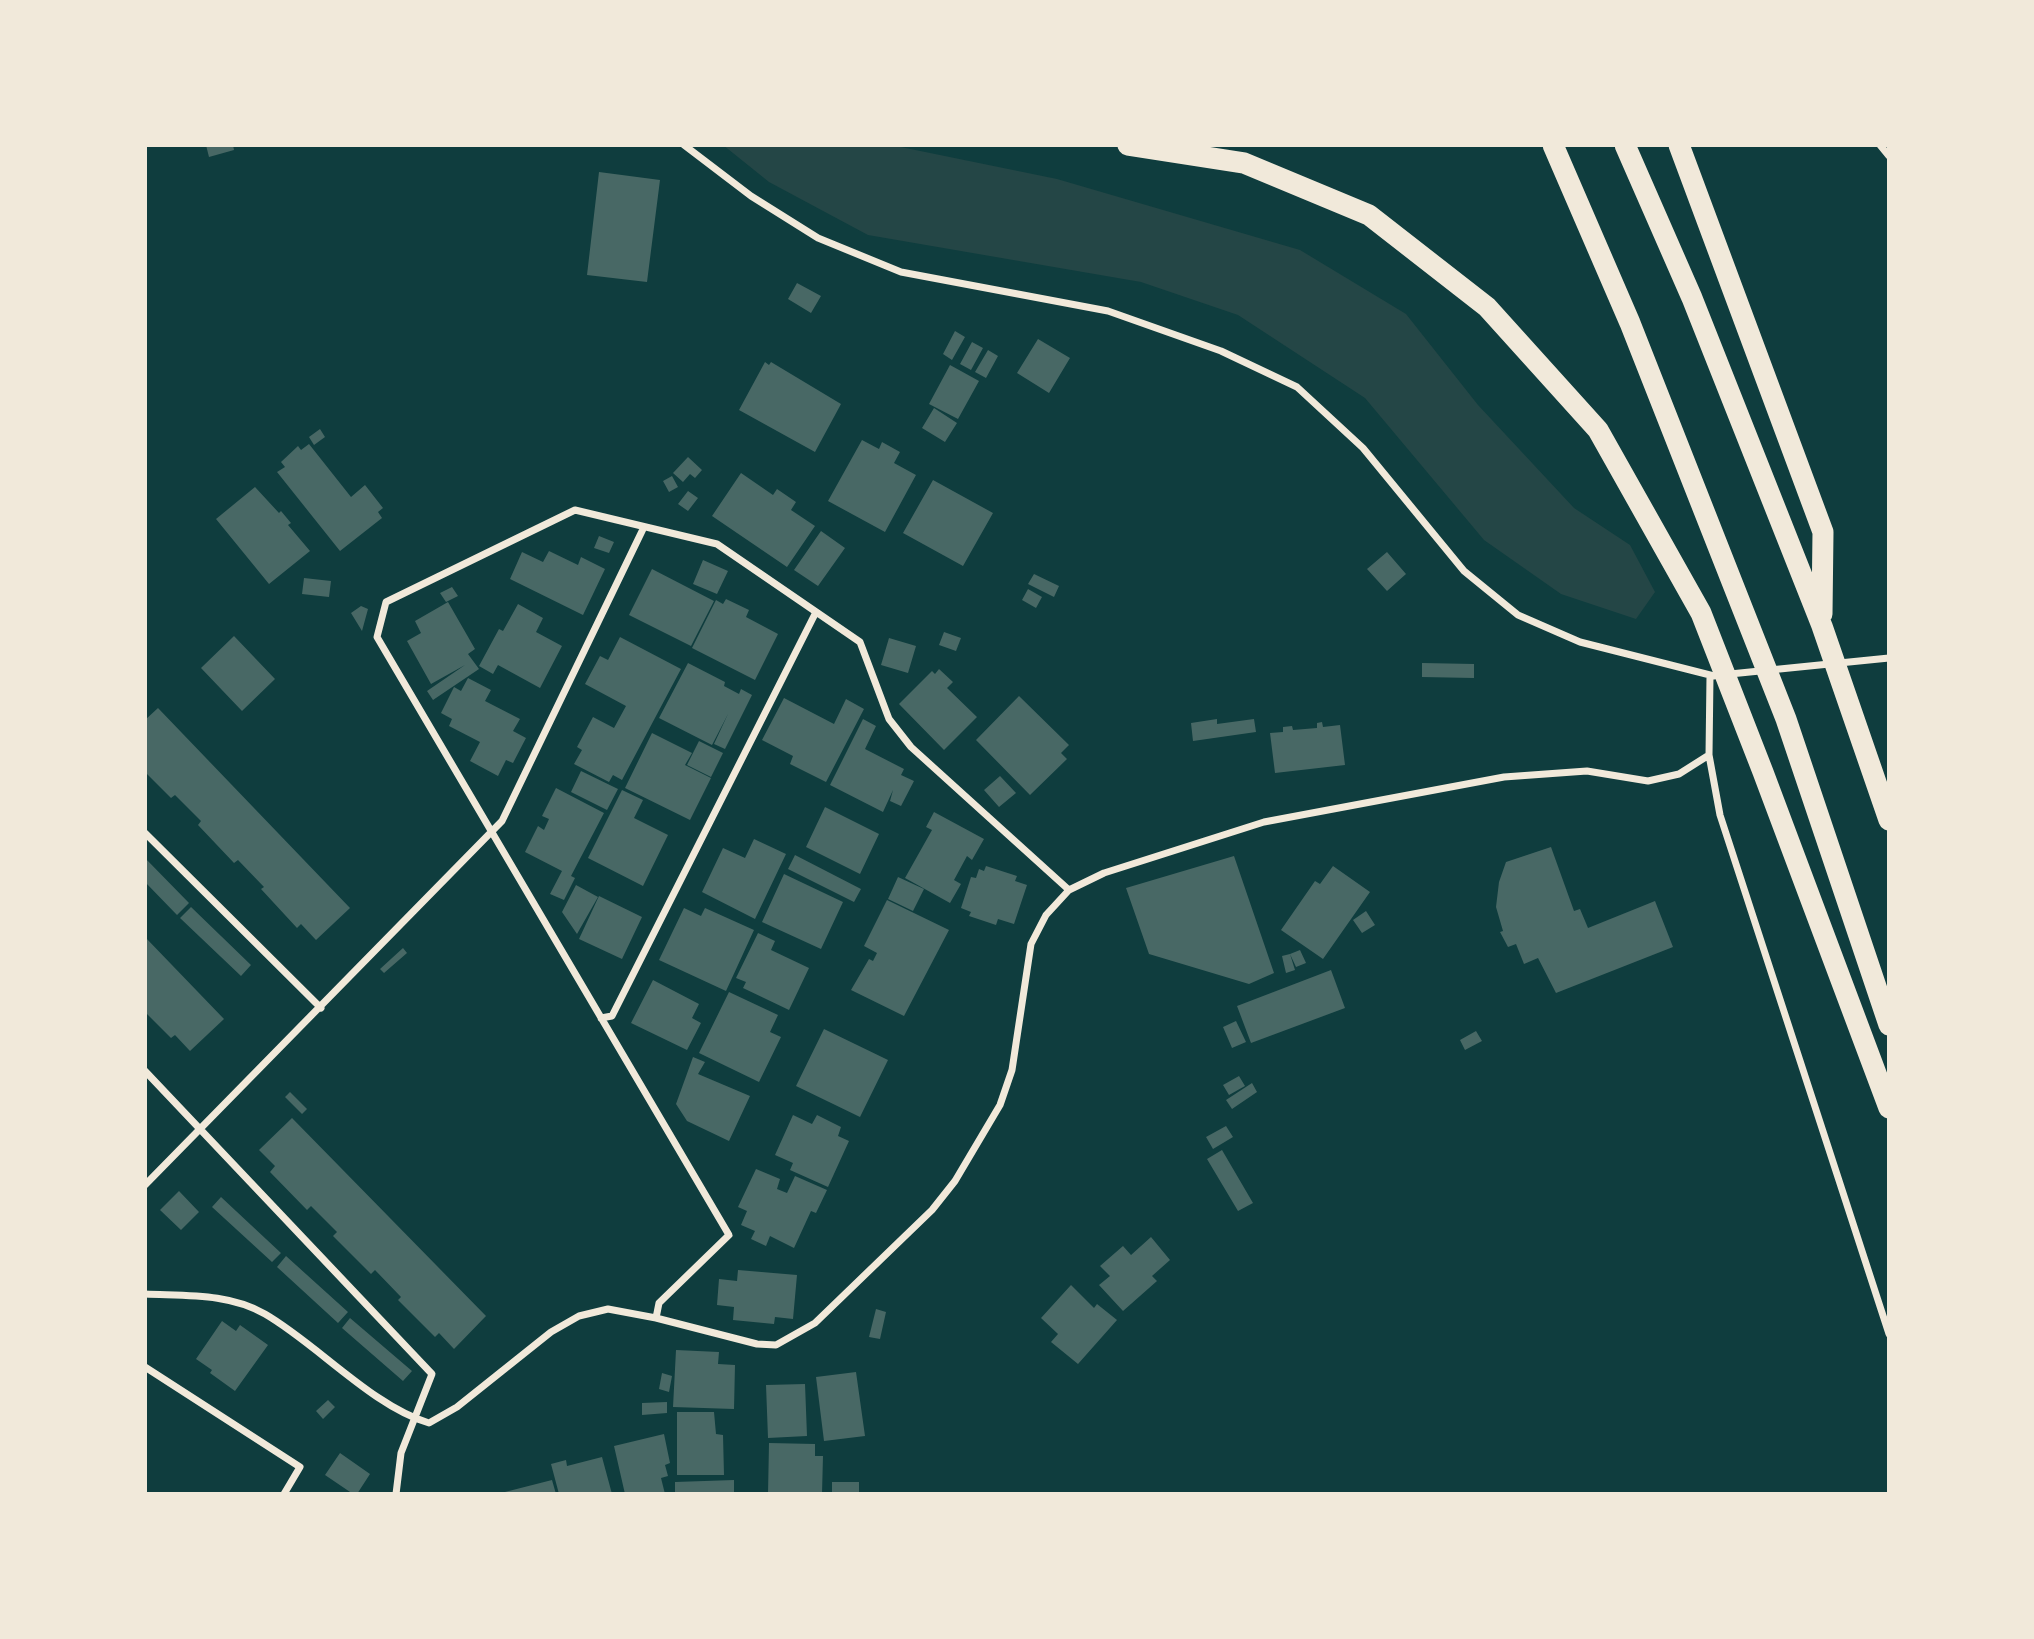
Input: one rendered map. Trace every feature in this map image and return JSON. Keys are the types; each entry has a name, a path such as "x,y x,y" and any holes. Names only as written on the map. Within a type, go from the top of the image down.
{"highway":[{"path":"1128,145 1244,163 1369,215 1487,307 1598,430 1701,613 1889,1108"},
{"path":"1553,145 1630,323 1786,719 1889,1025"},
{"path":"1625,145 1692,298 1822,626 1889,820"},
{"path":"1679,145 1823,532 1822,626"}],"street":[{"path":"684,145 751,195 818,238 901,272 1108,311 1221,351 1297,387 1363,448 1464,571 1518,615 1580,642 1710,676 1889,657"},
{"path":"1880,145 1889,156"},
{"path":"656,1318 659,1303 729,1235 377,636 386,603 575,510 717,544 860,642 889,719 911,747 1069,890"},
{"path":"145,1185 502,821 645,527"},
{"path":"601,1018 612,1016 816,612"},
{"path":"1710,676 1709,755 1720,815 1889,1334"},
{"path":"145,1294 220,1297 264,1313 380,1398 413,1418 429,1423 457,1407 551,1332 579,1316 608,1309 656,1318 757,1344 776,1345 815,1323 932,1210 955,1181 1000,1104 1013,1070 1031,944 1046,915 1069,890 1104,873 1264,822 1504,777 1587,771 1648,781 1679,774 1709,755"},
{"path":"145,833 321,1008"},
{"path":"145,1071 432,1374 401,1453 396,1494"},
{"path":"145,1367 300,1467 284,1494"}],"shaded area":[{"path":"723,145 891,145 1057,179 1300,250 1406,314 1478,405 1574,508 1630,545 1655,592 1636,619 1561,594 1484,540 1365,398 1238,315 1141,282 868,235 769,182"}],"building":[{"path":"206,145 233,145 234,150 209,157"},
{"path":"599,172 660,180 647,282 587,275"},
{"path":"797,283 821,296 811,313 788,299"},
{"path":"955,331 965,337 952,360 943,354"},
{"path":"1038,339 1070,358 1049,393 1017,373"},
{"path":"972,342 983,348 971,370 960,364"},
{"path":"988,350 998,356 986,378 975,372"},
{"path":"765,362 769,365 771,362 841,404 815,452 739,410"},
{"path":"950,365 979,381 958,419 929,404"},
{"path":"934,408 957,423 945,442 922,428"},
{"path":"320,429 325,437 314,445 309,437"},
{"path":"862,440 879,449 882,442 900,452 894,463 916,475 885,532 828,501"},
{"path":"309,444 351,497 365,485 383,508 378,512 382,518 340,551 277,472 285,467 281,462 298,446 301,450"},
{"path":"688,457 702,470 695,478 690,474 683,482 673,473"},
{"path":"741,473 773,495 777,489 796,502 791,510 815,526 787,567 712,516"},
{"path":"672,476 678,487 669,492 663,481"},
{"path":"933,480 993,513 963,566 903,533"},
{"path":"255,487 279,513 281,511 291,523 288,525 310,551 269,584 216,519"},
{"path":"688,491 698,498 688,511 678,504"},
{"path":"821,531 845,548 818,586 794,570"},
{"path":"599,536 614,542 609,553 594,548"},
{"path":"549,551 578,565 581,557 605,569 583,615 510,579 522,552 543,562"},
{"path":"1387,552 1406,574 1387,591 1367,569"},
{"path":"703,560 728,571 717,594 693,584"},
{"path":"652,569 714,601 691,646 629,615"},
{"path":"1034,574 1059,586 1054,597 1028,584"},
{"path":"304,578 331,581 329,597 302,594"},
{"path":"452,587 458,596 446,602 440,593"},
{"path":"1028,589 1042,597 1036,608 1022,600"},
{"path":"726,599 749,610 746,617 778,634 755,680 692,648 716,600 723,604"},
{"path":"448,602 475,649 468,654 479,669 433,700 427,691 465,665 431,684 407,641 421,633 415,621"},
{"path":"518,604 543,618 536,632 562,646 540,688 498,665 493,674 479,666 499,629 503,631"},
{"path":"361,606 368,609 362,631 351,613"},
{"path":"944,632 961,638 956,651 939,645"},
{"path":"234,636 275,679 242,711 201,668"},
{"path":"620,637 681,669 622,780 613,775 609,782 574,764 582,750 577,747 593,717 614,728 626,706 585,684 600,656 608,660"},
{"path":"889,638 916,646 908,673 881,665"},
{"path":"688,663 725,682 724,686 739,694 741,689 752,695 725,749 714,744 728,714 712,745 659,718"},
{"path":"1422,663 1474,664 1474,678 1422,677"},
{"path":"939,669 953,682 947,688 977,717 944,750 899,704 932,671 935,674"},
{"path":"468,678 491,690 485,701 520,719 513,731 526,738 513,763 506,760 498,776 470,761 480,742 449,726 452,719 441,713 454,687 461,691"},
{"path":"1019,696 1069,745 1061,753 1067,759 1030,795 976,740"},
{"path":"784,698 834,724 846,699 864,709 826,782 790,764 793,756 762,740"},
{"path":"158,708 350,908 316,940 301,924 297,928 261,889 264,887 238,860 234,863 198,825 201,821 175,795 171,798 145,772 145,720"},
{"path":"863,719 876,726 865,749 904,769 901,775 914,781 901,806 890,801 893,790 883,812 830,785"},
{"path":"1217,719 1217,724 1254,719 1256,732 1193,741 1191,723"},
{"path":"1322,722 1323,727 1340,725 1345,765 1275,773 1270,733 1283,732 1283,727 1292,726 1293,730 1317,728 1317,723"},
{"path":"652,733 692,753 685,765 711,778 690,820 625,788"},
{"path":"699,741 723,753 711,777 687,765"},
{"path":"581,771 618,789 607,810 571,792"},
{"path":"1000,776 1016,793 999,807 984,790"},
{"path":"556,788 604,813 571,876 575,878 564,900 550,894 562,871 525,852 538,826 544,830 549,819 542,816"},
{"path":"622,790 643,800 634,818 668,835 643,886 588,858"},
{"path":"825,807 879,834 860,874 806,847"},
{"path":"934,812 984,839 972,860 967,856 954,880 961,884 950,903 905,878 932,830 926,827"},
{"path":"754,839 786,854 755,919 702,892 723,848 745,858"},
{"path":"1551,847 1574,911 1580,909 1588,928 1655,901 1673,947 1556,993 1538,958 1524,964 1516,944 1508,947 1500,932 1503,931 1496,907 1499,882 1506,862"},
{"path":"795,855 861,889 854,902 788,869"},
{"path":"1234,856 1274,973 1249,984 1149,954 1126,888"},
{"path":"145,858 189,903 177,915 145,882"},
{"path":"986,866 1017,876 1015,881 1027,885 1014,924 998,919 996,925 969,916 971,912 961,908 971,877 976,878 979,869 984,871"},
{"path":"1333,866 1370,892 1323,959 1281,930 1315,881 1320,884"},
{"path":"784,874 843,902 821,949 762,922"},
{"path":"898,877 924,889 913,911 888,899"},
{"path":"576,885 598,897 577,934 562,912"},
{"path":"599,896 642,917 622,959 579,939"},
{"path":"887,900 949,930 904,1016 851,990 869,959 873,961 877,953 864,946"},
{"path":"191,907 251,965 241,976 180,918"},
{"path":"684,908 701,916 705,908 754,930 726,991 659,960"},
{"path":"1366,911 1375,925 1362,933 1353,920"},
{"path":"758,933 775,941 771,950 809,968 789,1010 743,988 746,982 736,978"},
{"path":"145,937 224,1019 190,1051 175,1035 171,1038 145,1012"},
{"path":"403,948 407,953 384,973 380,969"},
{"path":"1300,950 1306,963 1296,967 1290,954"},
{"path":"1290,954 1295,970 1286,973 1282,956"},
{"path":"1331,970 1345,1008 1251,1043 1237,1006"},
{"path":"653,980 699,1004 692,1018 701,1023 687,1050 631,1023"},
{"path":"729,992 778,1015 770,1032 781,1037 759,1082 699,1053"},
{"path":"1236,1021 1246,1042 1232,1048 1223,1027"},
{"path":"824,1029 888,1060 860,1117 796,1086"},
{"path":"1476,1031 1482,1041 1465,1050 1460,1040"},
{"path":"693,1057 705,1062 698,1074 750,1096 729,1141 687,1121 676,1104"},
{"path":"1239,1076 1245,1086 1229,1095 1223,1085"},
{"path":"1252,1083 1257,1092 1232,1109 1226,1100"},
{"path":"290,1092 307,1109 302,1114 285,1097"},
{"path":"793,1115 812,1124 817,1115 841,1127 838,1136 849,1141 828,1187 790,1170 793,1163 775,1155"},
{"path":"292,1118 486,1316 454,1349 439,1333 435,1337 398,1300 401,1297 375,1270 371,1274 333,1236 337,1232 311,1206 307,1210 270,1172 275,1166 259,1150"},
{"path":"1226,1126 1233,1137 1213,1149 1206,1137"},
{"path":"1222,1150 1253,1203 1238,1211 1207,1159"},
{"path":"756,1169 780,1179 777,1189 787,1193 795,1176 827,1190 816,1213 811,1211 794,1248 770,1236 766,1246 751,1239 755,1231 741,1225 747,1211 738,1207"},
{"path":"179,1191 199,1212 181,1230 160,1210"},
{"path":"221,1197 281,1253 272,1262 212,1207"},
{"path":"1151,1237 1170,1260 1152,1276 1157,1281 1123,1311 1099,1285 1110,1276 1100,1266 1123,1246 1131,1255"},
{"path":"286,1256 348,1312 338,1323 277,1267"},
{"path":"738,1270 797,1275 793,1319 775,1317 774,1324 733,1320 734,1307 717,1305 719,1279 737,1281"},
{"path":"1071,1285 1094,1308 1097,1304 1117,1320 1078,1364 1051,1342 1058,1334 1041,1318"},
{"path":"876,1309 886,1312 880,1339 869,1337"},
{"path":"350,1318 412,1371 403,1381 342,1328"},
{"path":"222,1321 236,1331 240,1325 268,1345 235,1391 196,1359"},
{"path":"676,1350 719,1352 718,1364 735,1365 734,1409 673,1407"},
{"path":"856,1372 865,1436 824,1441 816,1377"},
{"path":"662,1373 672,1376 669,1392 659,1389"},
{"path":"805,1384 807,1436 768,1438 766,1385"},
{"path":"328,1400 335,1407 323,1419 316,1411"},
{"path":"667,1402 667,1413 642,1415 642,1403"},
{"path":"677,1412 714,1412 716,1434 723,1435 724,1475 677,1475"},
{"path":"664,1434 670,1463 665,1465 668,1476 661,1478 665,1494 625,1494 614,1446"},
{"path":"769,1443 815,1444 815,1456 823,1456 822,1494 768,1494"},
{"path":"340,1453 370,1474 357,1494 325,1475"},
{"path":"602,1457 612,1494 559,1494 551,1464 566,1460 567,1466"},
{"path":"552,1480 556,1494 501,1494 501,1493"},
{"path":"734,1480 734,1494 675,1494 675,1482"},
{"path":"832,1482 859,1482 859,1494 832,1494"}]}
